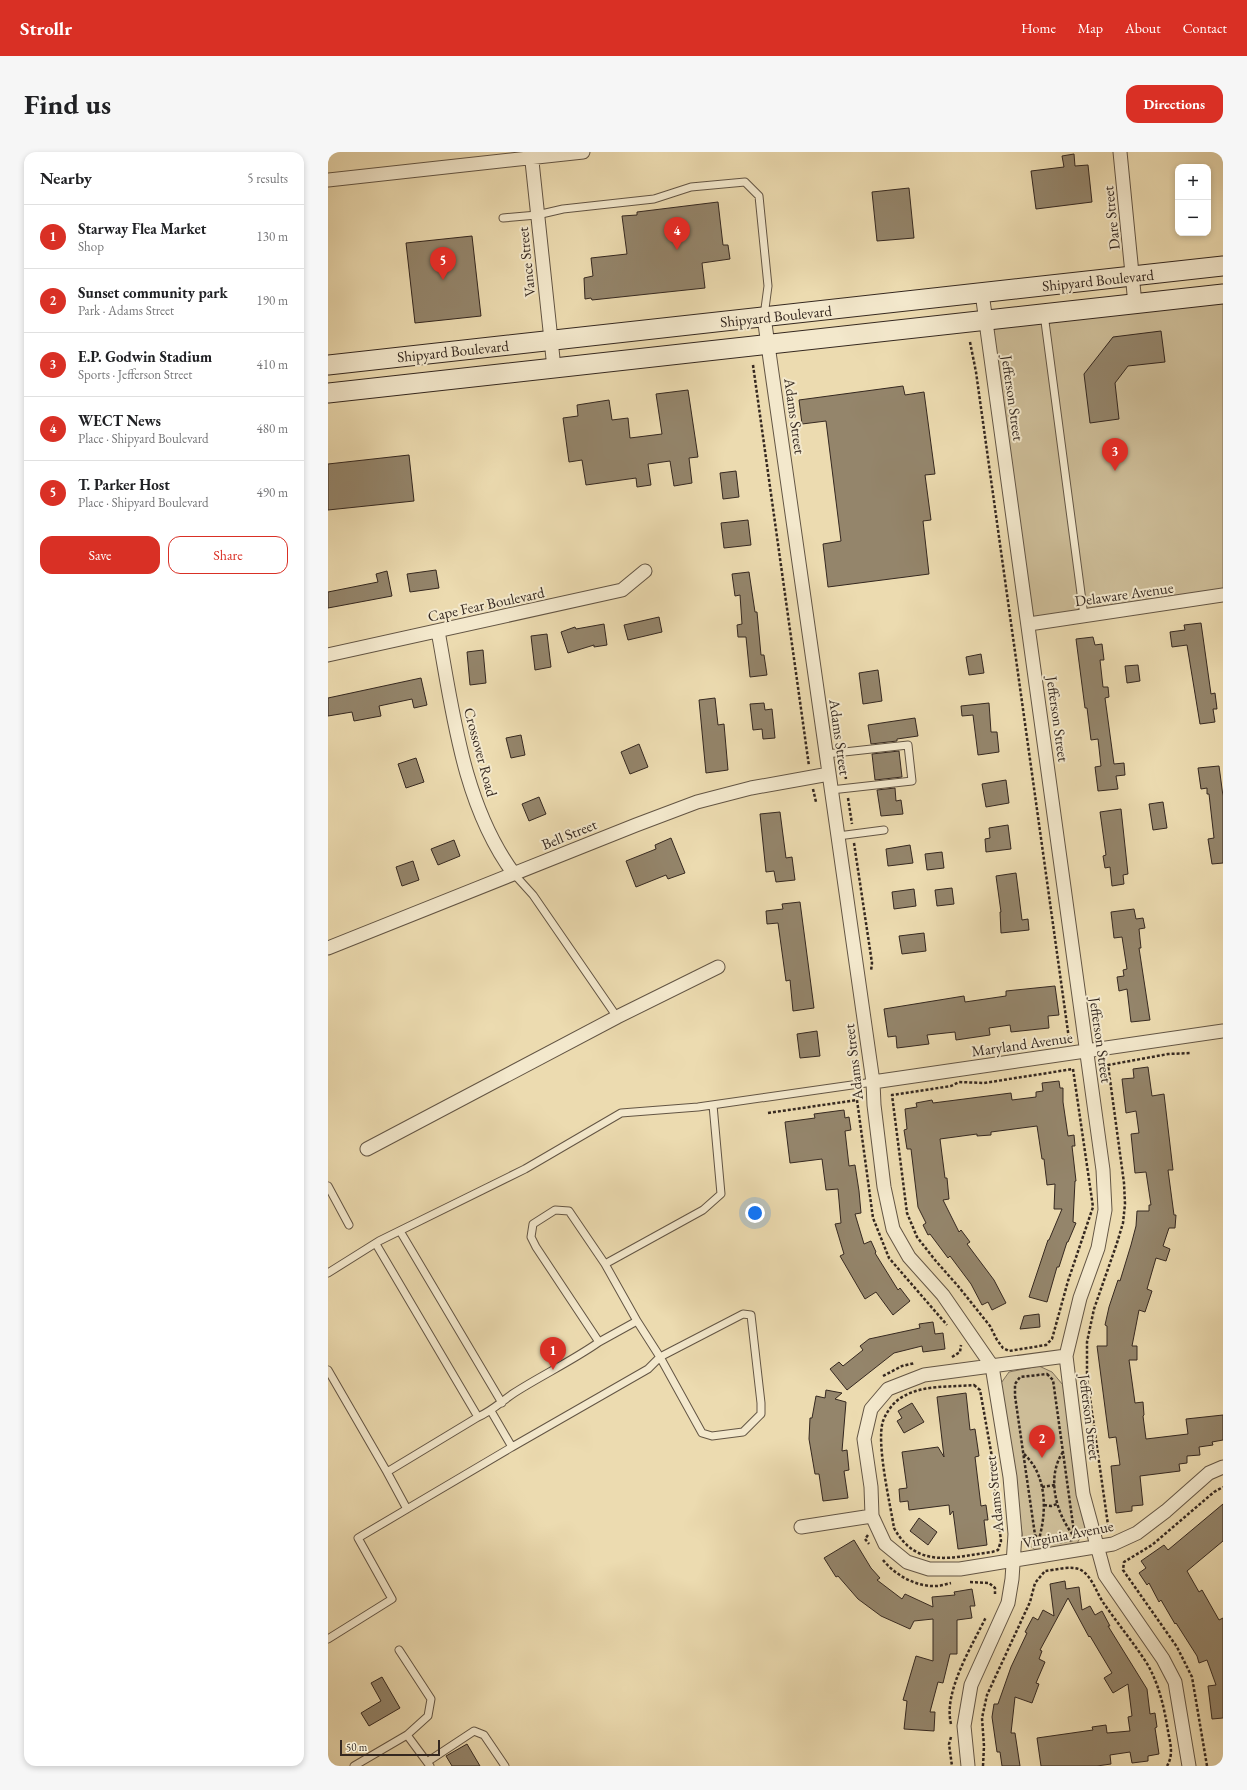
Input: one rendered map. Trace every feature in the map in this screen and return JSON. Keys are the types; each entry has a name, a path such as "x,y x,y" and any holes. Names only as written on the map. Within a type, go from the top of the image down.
{"main road":[{"name":"Shipyard Boulevard","path":"328,365 1223,266"},
{"name":"Shipyard Boulevard","path":"328,393 1223,294"}],"street":[{"path":"328,180 531,155 583,152"},
{"name":"Dare Street","path":"1120,152 1135,304"},
{"name":"Vance Street","path":"531,155 554,368"},
{"name":"Jefferson Street","path":"982,293 1029,624 1103,1170 1105,1210 1098,1248 1080,1298 1066,1356 1083,1494 1105,1575 1163,1659 1175,1682 1189,1766"},
{"name":"Adams Street","path":"764,317 873,1082 874,1105 884,1187 893,1229 909,1257 943,1295 992,1366 1010,1477 1015,1534 1014,1561 1008,1603 971,1685 964,1726 968,1766"},
{"name":"Cape Fear Boulevard","path":"328,655 622,590 645,571"},
{"name":"Delaware Avenue","path":"1029,624 1223,595"},
{"name":"Crossover Road","path":"438,631 452,709 464,761 476,802 503,859 514,874"},
{"name":"Bell Street","path":"328,948 697,802 751,788 829,774"},
{"path":"367,1149 617,1017 718,967"},
{"name":"Maryland Avenue","path":"873,1082 1223,1032"},
{"name":"Virginia Avenue","path":"1066,1356 924,1375 888,1389 871,1409 864,1439 871,1487 872,1516 885,1544 907,1562 929,1569 960,1569 1113,1544 1137,1533 1166,1511 1209,1473 1223,1467"},
{"path":"801,1527 872,1516"}],"lane":[{"path":"503,218 537,215 562,209 654,199 691,187 745,182 759,196 768,286 764,317"},
{"path":"1044,314 1084,616"},
{"path":"826,754 908,745 912,781 831,790"},
{"path":"838,836 884,830"},
{"path":"514,874 533,896 617,1017"},
{"path":"328,1273 400,1231 525,1169 621,1113 713,1105 873,1082"},
{"path":"605,1264 703,1210 721,1194 713,1105"},
{"path":"328,1186 349,1226"},
{"path":"328,1639 392,1599 358,1538 407,1508 648,1369 660,1357 744,1314 751,1315 761,1414 744,1432 712,1436 702,1433 660,1357 637,1321 605,1264 568,1211 555,1210 533,1224 531,1237 536,1247 599,1342"},
{"path":"400,1231 502,1403"},
{"path":"376,1244 478,1417"},
{"path":"387,1472 478,1417 491,1411 514,1394 577,1358 599,1342 637,1321"},
{"path":"328,1370 407,1508"},
{"path":"491,1411 512,1447"},
{"path":"354,1766 407,1735 428,1716 431,1699 399,1650"},
{"path":"407,1735 428,1764 474,1731 484,1735 504,1766"}],"path":[{"path":"970,342 976,372 1069,1039 1062,1040"},
{"path":"753,364 811,777 816,802"},
{"path":"841,752 872,963 871,975"},
{"path":"1116,1531 1108,1525 1087,1377 1087,1342 1094,1309 1121,1230 1124,1204 1124,1183 1108,1066 1168,1054 1191,1053"},
{"path":"1073,1069 1093,1207 1068,1281 1055,1331 1052,1339 1046,1345 1009,1351 1003,1348 990,1326 935,1260 918,1237 907,1213 892,1095 951,1086 959,1082 984,1083 1073,1069"},
{"path":"768,1112 856,1100 873,1218 889,1258 950,1329"},
{"path":"951,1358 960,1352 962,1346 960,1341"},
{"path":"881,1378 902,1366 922,1362"},
{"path":"1047,1374 1054,1380 1074,1535 1072,1540 1043,1545 1035,1535 1023,1453 1015,1396 1015,1384 1020,1377 1047,1374"},
{"path":"974,1384 980,1390 992,1457 996,1464 993,1473 1001,1541 998,1550 992,1552 943,1558 928,1557 908,1547 896,1533 880,1442 883,1422 890,1407 904,1396 924,1389 974,1384"},
{"path":"1064,1451 1060,1457 1055,1474 1056,1504 1066,1526 1074,1535"},
{"path":"1023,1453 1029,1458 1042,1487 1044,1505 1043,1524 1039,1540"},
{"path":"1042,1487 1055,1485"},
{"path":"1207,1766 1197,1702 1189,1671 1164,1627 1123,1570 1124,1562 1152,1545 1214,1492 1223,1487"},
{"path":"1044,1505 1051,1506 1056,1504"},
{"path":"869,1533 865,1539 870,1545"},
{"path":"880,1557 898,1574 913,1583 936,1586 957,1582"},
{"path":"983,1766 984,1746 982,1718 987,1695 1021,1624 1030,1602 1035,1583 1045,1571 1077,1568 1088,1577 1104,1604 1146,1663 1157,1684 1164,1707 1172,1752 1171,1760 1167,1766"},
{"path":"964,1582 989,1583 995,1588 996,1598"},
{"path":"952,1766 949,1744 951,1725 948,1715 954,1684 987,1615"}],"shaded area":[{"path":"1223,294 1223,596 1029,624 986,320"},
{"path":"1039,1366 1052,1372 1063,1385 1085,1529 1075,1547 1039,1553 1023,1540 999,1386 1009,1372"}],"building":[{"path":"1074,154 1075,166 1088,165 1092,202 1036,209 1031,171 1064,167 1062,156"},
{"path":"909,188 914,238 877,241 872,192"},
{"path":"718,202 723,245 728,245 730,259 702,263 705,288 592,300 591,298 585,299 584,278 593,276 591,258 627,254 622,216 637,215 637,212"},
{"path":"472,236 481,316 415,323 406,243"},
{"path":"1161,331 1165,362 1128,366 1115,383 1119,419 1090,423 1084,374 1113,337"},
{"path":"903,386 905,395 924,392 935,474 925,475 931,520 923,521 929,574 828,587 823,544 841,541 826,421 802,424 799,400"},
{"path":"688,390 698,457 689,458 692,483 674,486 670,461 648,464 651,485 637,487 636,478 586,485 582,460 569,462 563,418 578,416 577,405 609,400 612,420 628,418 630,438 662,434 656,394"},
{"path":"409,455 414,501 328,510 328,464"},
{"path":"736,471 739,497 723,499 720,473"},
{"path":"748,520 751,545 724,548 721,523"},
{"path":"436,570 439,588 410,592 407,574"},
{"path":"387,571 392,596 328,608 328,592 378,582 376,574"},
{"path":"749,572 755,612 757,612 761,655 764,655 767,675 750,677 746,637 738,637 737,625 742,624 740,595 735,596 732,574"},
{"path":"659,617 662,632 628,640 624,625"},
{"path":"1201,623 1211,694 1215,693 1217,709 1213,709 1215,722 1200,724 1187,645 1172,647 1170,632 1185,630 1184,625"},
{"path":"604,624 607,645 594,647 594,645 568,653 561,632 575,627 576,629"},
{"path":"547,634 551,667 535,670 531,636"},
{"path":"1093,637 1095,645 1102,644 1104,660 1100,660 1103,687 1108,687 1109,697 1105,698 1114,764 1124,763 1125,775 1116,776 1118,789 1098,791 1095,767 1101,766 1098,739 1091,740 1087,708 1085,708 1076,639"},
{"path":"483,650 486,683 470,685 467,652"},
{"path":"981,654 984,673 969,675 966,657"},
{"path":"1138,665 1140,681 1127,683 1125,666"},
{"path":"878,670 882,701 863,704 859,673"},
{"path":"421,678 427,705 414,708 412,699 379,706 381,716 354,721 352,712 328,716 328,698"},
{"path":"715,698 718,725 724,724 728,770 706,773 699,700"},
{"path":"764,703 765,710 772,709 775,738 763,739 762,729 753,730 750,704"},
{"path":"989,703 991,732 997,732 999,752 978,755 973,715 962,716 961,706"},
{"path":"915,718 918,736 897,739 897,741 871,744 868,725"},
{"path":"521,735 525,755 511,758 506,738"},
{"path":"639,744 648,767 630,774 621,752"},
{"path":"899,751 902,777 875,780 872,754"},
{"path":"416,758 424,782 406,788 398,764"},
{"path":"1219,766 1223,796 1223,863 1212,864 1208,839 1214,838 1209,794 1207,794 1207,788 1201,789 1198,768"},
{"path":"1006,780 1009,803 986,807 982,784"},
{"path":"895,788 896,801 901,800 903,814 881,816 877,790"},
{"path":"539,797 546,814 529,821 522,804"},
{"path":"1163,802 1167,828 1153,830 1149,804"},
{"path":"1121,809 1128,874 1123,875 1124,884 1112,886 1110,867 1105,868 1103,856 1106,855 1100,812"},
{"path":"780,812 786,858 792,857 795,880 776,882 774,871 766,872 760,814"},
{"path":"1008,825 1011,849 986,852 985,839 990,838 989,828"},
{"path":"671,838 685,873 668,879 666,875 636,887 626,861 656,849 655,845"},
{"path":"454,840 460,856 438,865 431,849"},
{"path":"910,845 913,863 888,866 886,849"},
{"path":"942,852 944,868 927,870 925,854"},
{"path":"413,861 419,880 402,886 396,867"},
{"path":"1016,873 1022,920 1028,919 1029,930 1001,933 1001,912 996,876"},
{"path":"952,888 954,904 937,906 935,890"},
{"path":"914,889 916,906 894,909 892,892"},
{"path":"800,902 814,1008 793,1011 790,980 786,981 778,923 767,924 766,911 783,909 782,904"},
{"path":"1134,909 1136,919 1143,918 1145,928 1139,929 1141,948 1139,948 1150,1020 1131,1022 1127,989 1119,991 1117,977 1124,976 1123,970 1127,969 1122,937 1114,938 1111,912"},
{"path":"924,933 926,951 902,954 899,936"},
{"path":"1055,986 1059,1015 1048,1016 1049,1028 1011,1032 1010,1025 989,1028 990,1035 956,1040 955,1032 927,1035 929,1044 897,1048 896,1036 888,1037 884,1009 964,996 965,1002 1006,996 1006,991"},
{"path":"817,1031 820,1056 800,1058 797,1034"},
{"path":"1148,1067 1152,1096 1164,1094 1173,1170 1168,1170 1174,1215 1176,1215 1175,1228 1169,1228 1163,1246 1170,1249 1166,1261 1156,1258 1147,1289 1152,1291 1145,1312 1139,1310 1132,1346 1137,1346 1137,1360 1129,1360 1135,1403 1143,1402 1146,1439 1188,1434 1186,1419 1223,1415 1223,1440 1212,1442 1213,1445 1199,1447 1200,1455 1187,1456 1187,1463 1179,1464 1180,1471 1140,1476 1143,1505 1132,1506 1132,1511 1116,1513 1111,1466 1120,1465 1116,1437 1109,1438 1097,1346 1107,1346 1107,1326 1105,1325 1109,1307 1118,1280 1120,1281 1131,1245 1136,1226 1137,1211 1149,1211 1149,1205 1151,1205 1146,1172 1135,1173 1131,1134 1139,1133 1136,1111 1126,1113 1122,1079 1134,1078 1133,1069"},
{"path":"1059,1081 1060,1088 1063,1088 1063,1102 1068,1136 1074,1135 1075,1146 1072,1146 1076,1181 1073,1222 1076,1223 1067,1242 1059,1267 1057,1267 1047,1302 1029,1297 1048,1240 1062,1209 1054,1209 1055,1184 1047,1185 1044,1159 1042,1159 1037,1126 991,1132 991,1135 977,1136 977,1134 940,1139 949,1199 943,1200 959,1232 961,1230 970,1242 967,1244 994,1280 1006,1303 992,1310 988,1302 982,1305 971,1284 950,1256 948,1258 930,1234 928,1235 923,1225 926,1223 918,1207 911,1149 907,1149 904,1130 907,1129 905,1109 917,1107 916,1103 932,1100 933,1103 1011,1093 1012,1100 1036,1097 1036,1092 1043,1091 1042,1083"},
{"path":"844,1110 845,1118 849,1117 851,1130 845,1131 849,1166 855,1165 859,1191 861,1213 855,1214 864,1244 871,1241 876,1252 875,1253 898,1290 900,1288 910,1301 893,1315 876,1292 865,1299 840,1256 844,1254 835,1224 841,1223 838,1189 826,1190 822,1159 790,1163 785,1122 815,1118 814,1114"},
{"path":"1039,1314 1040,1327 1020,1329 1024,1316"},
{"path":"933,1322 935,1334 943,1333 945,1349 923,1352 922,1346 894,1353 847,1390 830,1369 839,1362 843,1366 863,1350 860,1346 869,1339 920,1328 919,1324"},
{"path":"826,1390 842,1393 835,1399 846,1402 842,1451 847,1450 849,1470 844,1471 848,1498 823,1501 819,1474 815,1474 809,1439 810,1418 812,1418 816,1396 825,1398"},
{"path":"966,1393 970,1430 975,1429 979,1456 975,1457 981,1506 986,1505 988,1520 984,1520 987,1545 958,1549 953,1511 950,1515 949,1505 909,1510 908,1501 900,1502 899,1489 907,1488 902,1452 938,1447 944,1457 937,1397"},
{"path":"912,1403 924,1422 904,1433 897,1421 902,1418 898,1411"},
{"path":"1223,1504 1223,1541 1187,1571 1199,1592 1202,1590 1219,1620 1223,1618 1223,1718 1212,1719 1208,1686 1216,1685 1207,1660 1199,1663 1197,1656 1176,1623 1175,1624 1161,1600 1159,1602 1149,1583 1147,1585 1139,1573 1146,1568 1141,1561 1164,1545 1168,1550"},
{"path":"919,1518 937,1532 928,1545 910,1531"},
{"path":"854,1540 871,1568 880,1578 877,1580 902,1599 905,1594 933,1607 932,1597 955,1595 954,1592 972,1589 975,1606 970,1606 972,1618 957,1620 957,1654 950,1654 943,1683 938,1682 930,1712 935,1712 934,1731 904,1729 907,1701 903,1700 916,1656 933,1661 933,1619 914,1621 910,1629 881,1616 858,1599 838,1576 836,1577 824,1558"},
{"path":"1065,1581 1066,1589 1079,1587 1082,1610 1090,1606 1095,1615 1102,1611 1110,1626 1108,1626 1147,1689 1150,1714 1155,1713 1157,1727 1155,1728 1159,1754 1148,1756 1148,1761 1132,1763 1130,1752 1110,1755 1111,1764 1097,1766 1041,1766 1037,1738 1093,1730 1092,1727 1106,1725 1107,1733 1130,1731 1128,1717 1132,1716 1128,1684 1113,1693 1104,1678 1112,1673 1090,1636 1089,1637 1068,1598 1040,1650 1042,1651 1039,1659 1045,1662 1036,1683 1039,1684 1032,1703 1015,1697 1011,1733 1015,1733 1020,1766 1002,1766 1000,1752 997,1752 992,1717 994,1704 998,1704 1011,1667 1027,1633 1025,1632 1033,1617 1038,1620 1043,1610 1054,1616 1050,1584"},
{"path":"382,1677 400,1708 369,1726 361,1713 381,1701 371,1683"},
{"path":"467,1744 480,1766 452,1766 446,1756"}],"place":[{"name":"WECT News","path":"677,250"},
{"name":"T. Parker Host","path":"443,280"},
{"name":"E.P. Godwin Stadium","path":"1115,471"},
{"name":"Starway Flea Market","path":"553,1370"},
{"name":"Sunset community park","path":"1042,1458"}]}
